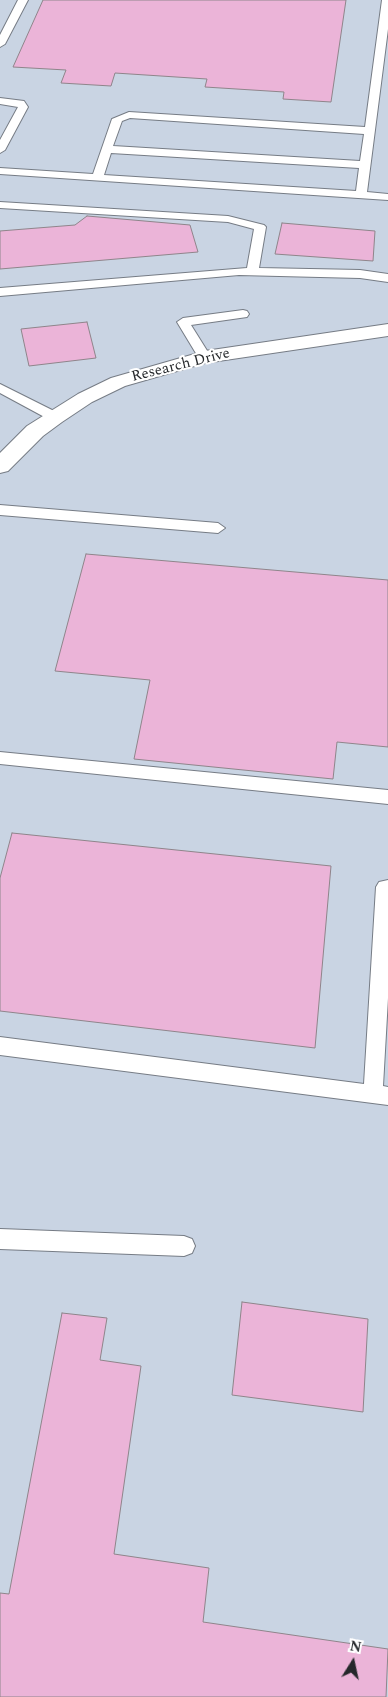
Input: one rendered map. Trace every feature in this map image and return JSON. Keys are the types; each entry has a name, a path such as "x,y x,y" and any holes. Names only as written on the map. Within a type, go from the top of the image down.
{"street":[{"name":"Research Drive","path":"2,459 55,417 85,398 118,382 154,370 205,357 388,330"}],"lane":[{"path":"0,44 23,0"},
{"path":"361,195 387,0"},
{"path":"0,101 20,103 22,107 0,150"},
{"path":"97,178 117,119 129,115 371,131"},
{"path":"107,149 365,165"},
{"path":"0,171 388,197"},
{"path":"0,205 228,219 260,227 252,271"},
{"path":"0,292 252,271 360,274 388,278"},
{"path":"205,357 183,322 243,314"},
{"path":"0,388 55,417"},
{"path":"0,510 218,528"},
{"path":"0,758 388,797"},
{"path":"0,1046 381,1095 384,887 388,888"},
{"path":"0,1238 184,1246"}],"shaded area":[{"path":"0,0 388,0 388,1697 0,1697"}],"building":[{"path":"43,0 346,0 331,102 283,99 284,92 205,87 207,79 115,73 111,86 61,83 66,70 13,67"},
{"path":"87,216 190,225 198,252 0,269 0,231 75,225"},
{"path":"282,223 375,231 373,261 275,254"},
{"path":"87,322 96,358 29,366 21,329"},
{"path":"86,554 388,580 388,747 337,742 333,779 134,759 150,680 55,671"},
{"path":"12,833 331,866 315,1048 0,1011 0,878"},
{"path":"242,1302 368,1319 363,1412 232,1395"},
{"path":"62,1313 107,1318 100,1360 141,1366 114,1554 209,1568 203,1622 388,1649 386,1697 0,1697 0,1593 9,1594"}]}
